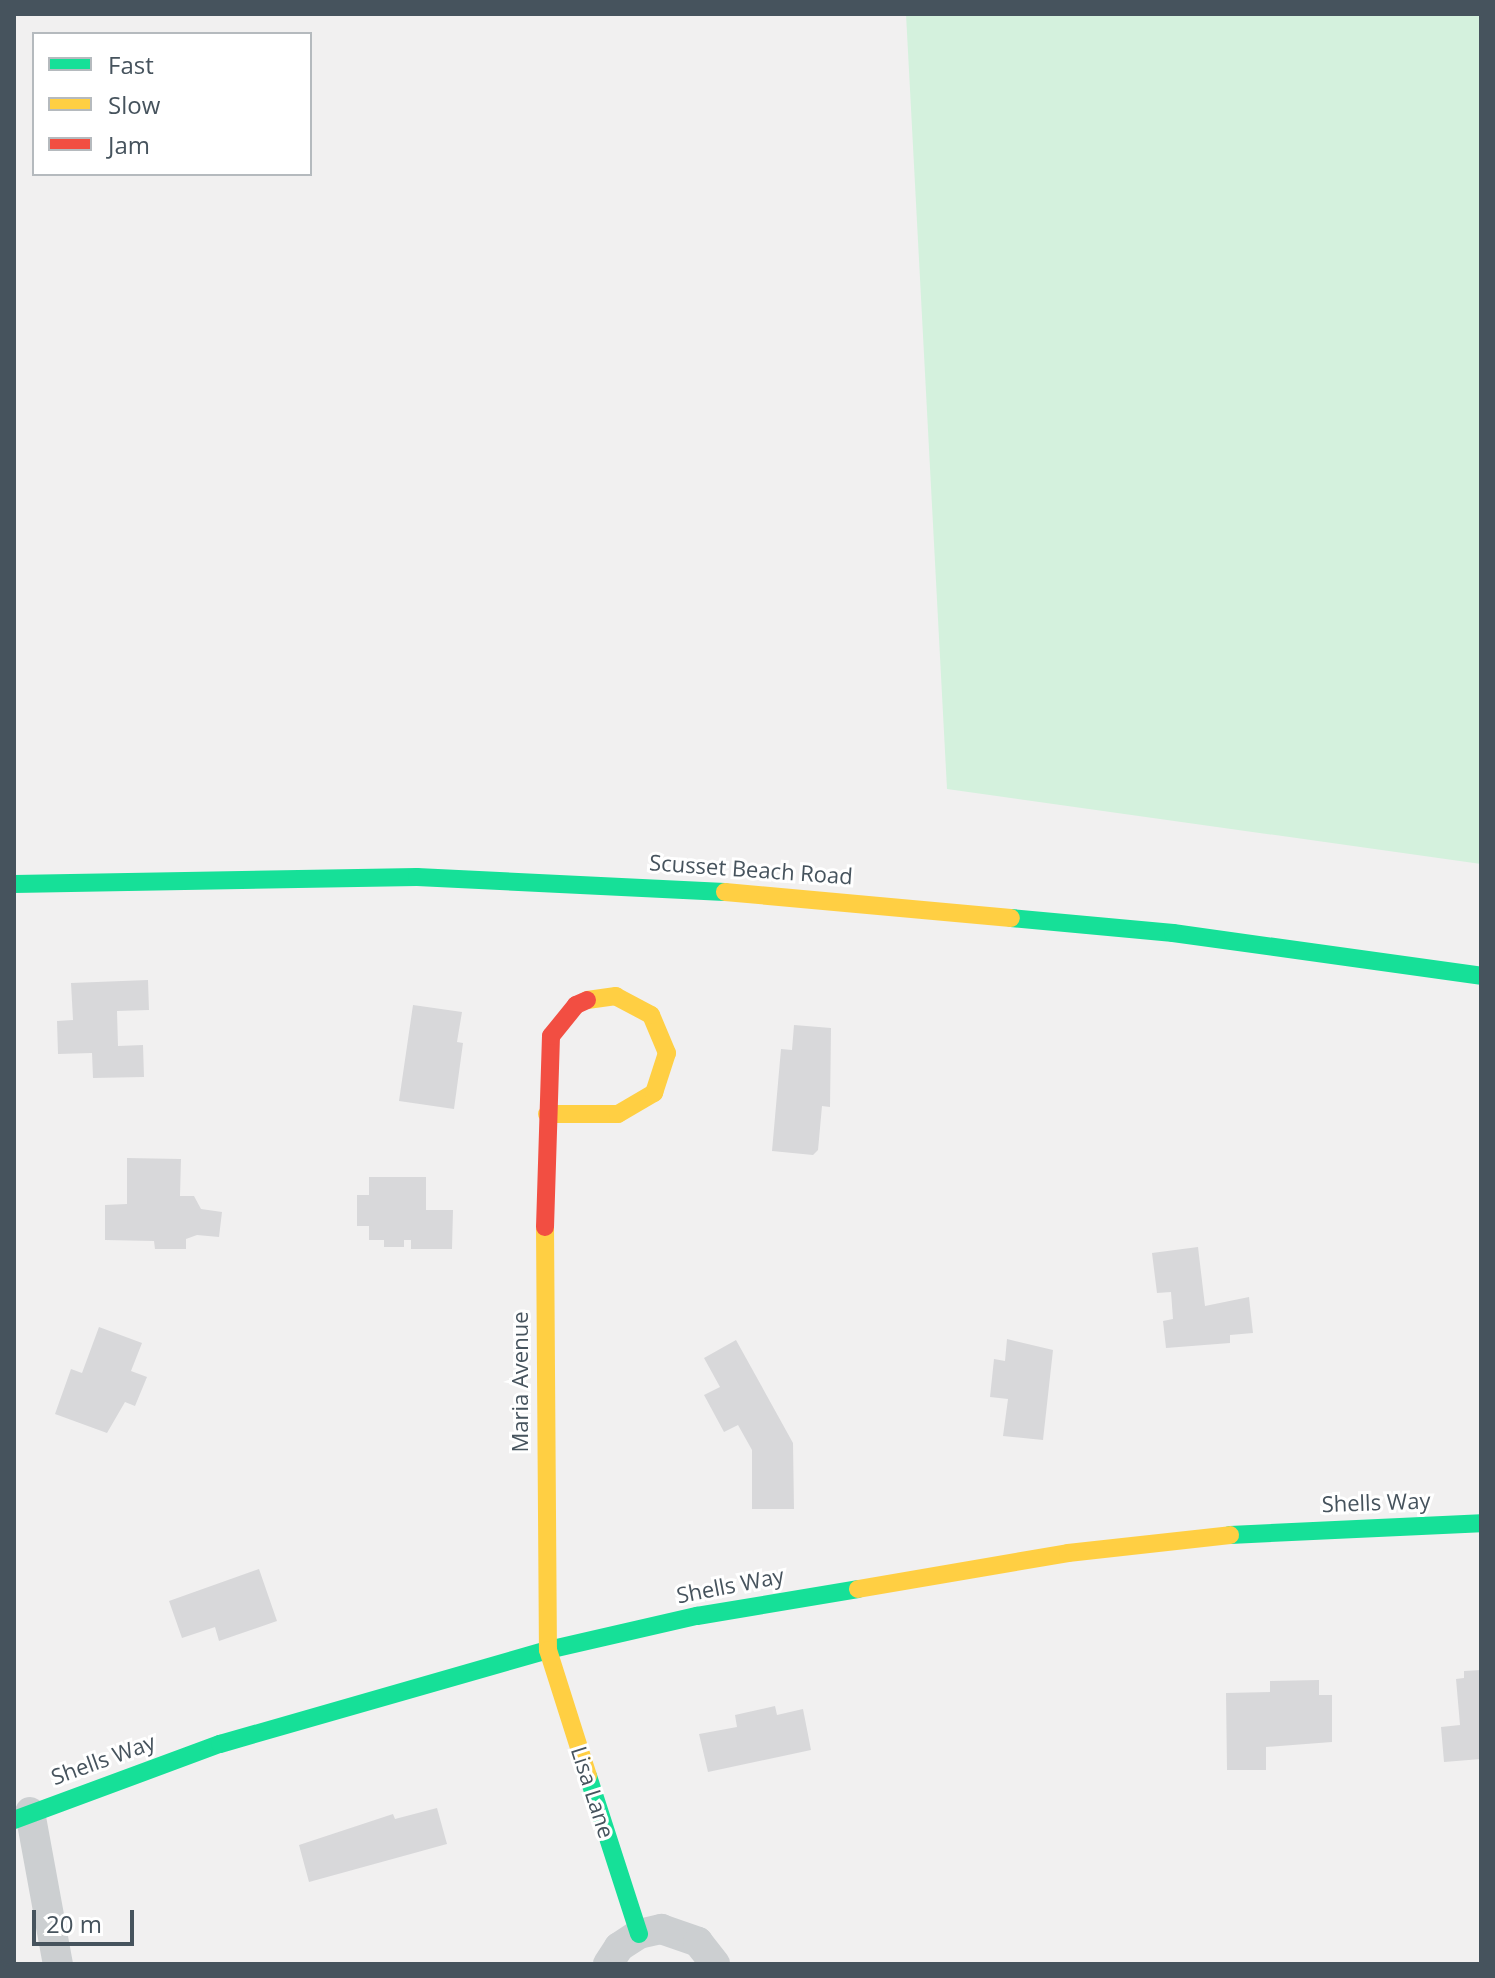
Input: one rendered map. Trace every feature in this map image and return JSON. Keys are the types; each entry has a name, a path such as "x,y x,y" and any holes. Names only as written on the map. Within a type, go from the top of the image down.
{"street":[{"name":"Scusset Beach Road","path":"14,884 417,877 668,887 1173,933 1481,976"},
{"name":"Maria Avenue","path":"547,1114 618,1114 654,1093 667,1053 651,1015 616,996 596,997 561,1019 551,1036 547,1114 543,1333 548,1650"},
{"name":"Shells Way","path":"22,1816 220,1744 548,1650 836,1589 1068,1553 1227,1535 1481,1523"},
{"name":"Lisa Lane","path":"548,1650 639,1934"},
{"path":"22,1816 58,1964"},
{"path":"608,1964 619,1947 639,1934 661,1929 681,1933 698,1942 715,1964"}],"green space":[{"path":"906,14 1481,14 1481,864 947,789"}],"building":[{"path":"148,980 149,1010 117,1011 118,1046 143,1045 144,1077 93,1078 92,1053 58,1054 57,1021 73,1020 71,983"},
{"path":"413,1005 462,1012 457,1042 463,1043 454,1109 399,1101"},
{"path":"794,1025 831,1028 830,1107 822,1106 818,1150 813,1155 772,1151 781,1049 792,1050"},
{"path":"127,1158 181,1159 180,1196 194,1196 201,1209 222,1212 219,1237 197,1235 186,1239 186,1249 155,1249 154,1241 105,1240 105,1205 127,1204"},
{"path":"369,1177 426,1177 426,1210 453,1210 452,1249 411,1249 411,1240 404,1240 404,1247 384,1247 384,1240 369,1240 369,1226 357,1226 357,1195 369,1195"},
{"path":"1198,1247 1205,1306 1249,1297 1253,1333 1230,1335 1230,1343 1166,1348 1163,1321 1173,1319 1171,1292 1157,1293 1152,1253"},
{"path":"99,1327 142,1343 131,1371 147,1377 135,1406 125,1402 107,1433 55,1414 71,1369 82,1373"},
{"path":"1007,1339 1053,1350 1043,1440 1003,1436 1008,1399 990,1397 994,1359 1005,1361"},
{"path":"736,1340 793,1443 794,1509 752,1509 752,1450 738,1425 724,1432 704,1395 720,1387 704,1358"},
{"path":"259,1569 277,1621 219,1641 215,1627 182,1638 169,1601"},
{"path":"1481,1670 1481,1759 1444,1762 1441,1727 1460,1725 1456,1679 1464,1678 1464,1671"},
{"path":"1319,1680 1319,1695 1332,1695 1332,1742 1266,1747 1266,1770 1227,1770 1226,1693 1270,1692 1270,1681"},
{"path":"775,1706 777,1715 803,1709 811,1750 708,1772 699,1734 737,1727 735,1715"},
{"path":"437,1808 447,1844 309,1882 299,1845 393,1814 395,1819"}],"traffic: fast":[{"path":"14,884 417,877 725,892"},
{"path":"1011,918 1173,933 1481,976"},
{"path":"1230,1535 1481,1523"},
{"path":"14,1820 220,1744 548,1650 697,1616 858,1589"},
{"path":"588,1776 639,1934"}],"traffic: slow":[{"path":"725,892 1011,918"},
{"path":"547,1114 618,1114 654,1093 667,1053 651,1015 616,996 587,1000"},
{"path":"545,1227 548,1650 588,1776"},
{"path":"858,1589 1068,1553 1230,1535"}],"traffic: jam":[{"path":"545,1227 551,1036 576,1005 587,1000"}]}
